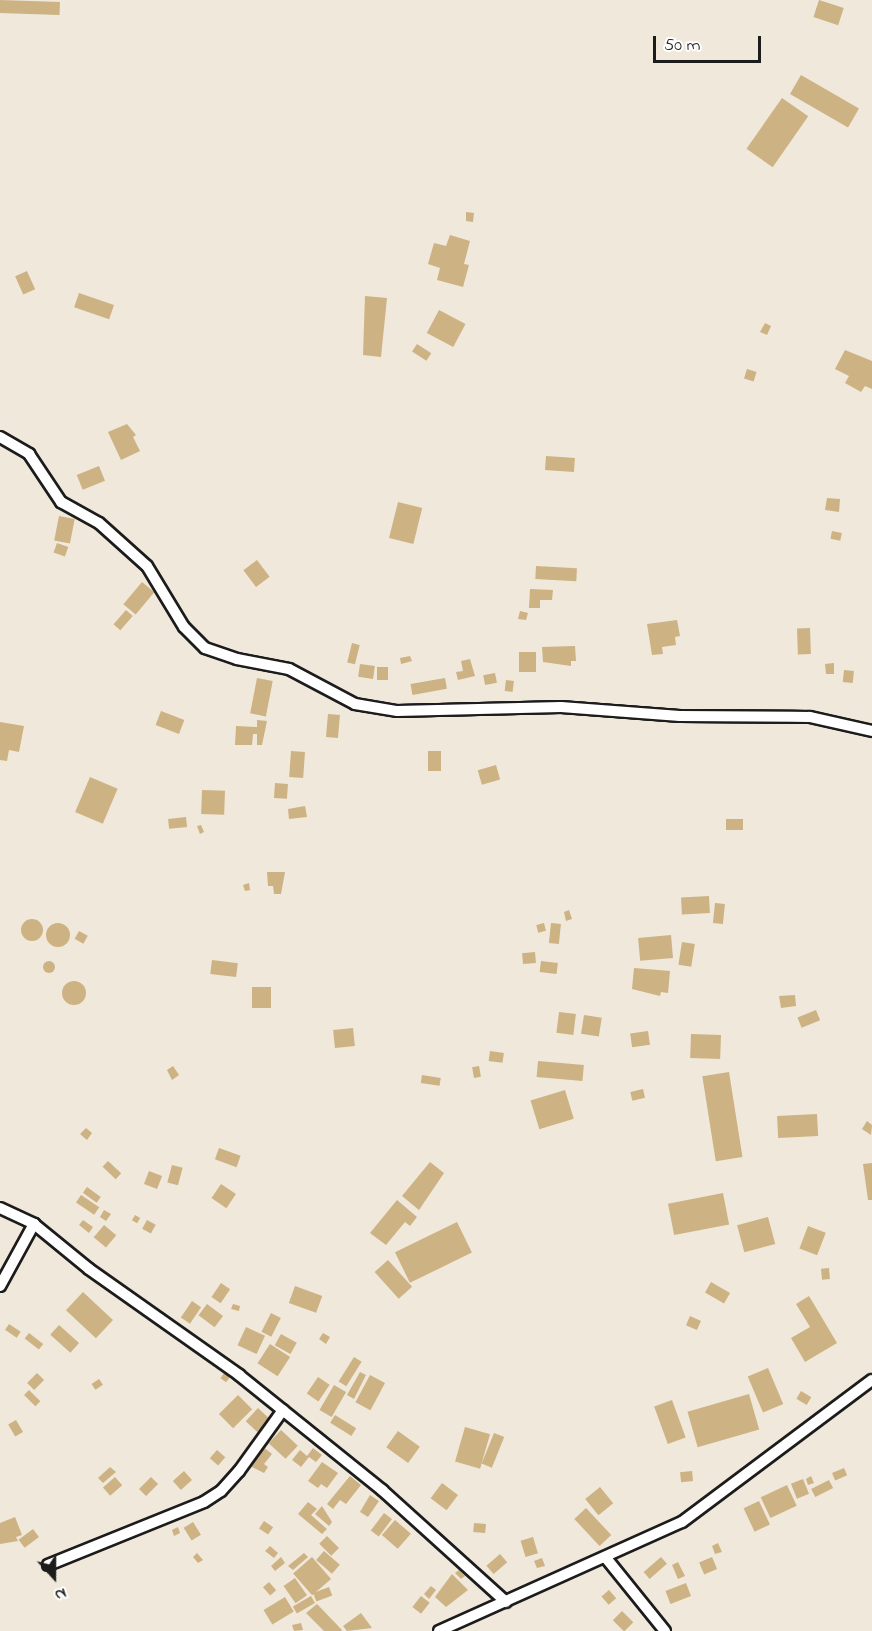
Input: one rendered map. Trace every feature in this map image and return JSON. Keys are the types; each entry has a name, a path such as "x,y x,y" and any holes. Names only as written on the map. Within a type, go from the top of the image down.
{"street":[{"path":"0,437 29,454 61,502 99,523 147,566 184,627 205,648 237,659 289,669 355,704 397,711 561,707 680,716 810,717 872,731"},
{"path":"0,1208 34,1224 89,1269 283,1410 382,1490 506,1602"},
{"path":"0,1286 34,1224"},
{"path":"439,1631 682,1522 708,1506 872,1380"},
{"path":"48,1565 204,1503 222,1491 239,1471 283,1410"},
{"path":"606,1558 665,1631"}],"building":[{"path":"0,0 60,2 60,15 0,13"},
{"path":"819,0 844,8 838,25 813,17"},
{"path":"801,75 859,108 848,128 790,94"},
{"path":"782,98 808,116 773,167 746,149"},
{"path":"466,212 474,213 473,222 466,221"},
{"path":"450,235 470,241 464,264 469,265 463,287 437,280 440,268 428,264 434,243 446,246"},
{"path":"27,271 35,289 23,295 15,276"},
{"path":"79,293 114,305 109,319 74,307"},
{"path":"365,296 387,298 381,357 363,355"},
{"path":"439,310 465,324 453,347 427,333"},
{"path":"765,323 771,326 767,335 760,332"},
{"path":"417,344 431,353 426,361 412,352"},
{"path":"845,350 872,361 872,389 865,386 861,392 845,383 849,376 835,369"},
{"path":"747,369 757,372 754,381 744,379"},
{"path":"127,424 136,435 133,437 140,451 121,460 108,432"},
{"path":"546,456 575,458 574,472 545,470"},
{"path":"99,466 105,481 83,490 77,475"},
{"path":"827,498 840,499 839,512 825,510"},
{"path":"398,502 422,508 413,544 389,538"},
{"path":"59,516 75,519 70,544 54,541"},
{"path":"832,531 842,533 840,541 830,539"},
{"path":"57,543 68,547 65,557 54,552"},
{"path":"257,560 270,577 256,587 243,570"},
{"path":"536,566 577,568 576,581 535,579"},
{"path":"142,582 154,592 136,614 123,604"},
{"path":"530,589 553,590 552,600 540,600 540,608 529,608"},
{"path":"126,610 133,616 120,630 114,624"},
{"path":"520,611 528,613 526,620 518,619"},
{"path":"677,620 680,636 675,637 676,645 662,647 663,654 652,655 647,624"},
{"path":"797,628 810,628 811,654 798,654"},
{"path":"352,643 360,645 355,664 347,662"},
{"path":"575,646 576,661 571,661 571,666 543,662 542,647"},
{"path":"519,652 536,652 536,672 519,672"},
{"path":"410,656 412,661 401,664 400,658"},
{"path":"470,659 475,676 458,680 456,672 463,671 461,661"},
{"path":"834,663 834,674 826,674 825,664"},
{"path":"360,664 375,666 373,679 358,677"},
{"path":"377,667 388,667 388,680 377,680"},
{"path":"844,670 854,671 853,683 843,682"},
{"path":"495,673 497,683 485,685 483,675"},
{"path":"257,678 273,681 266,716 250,713"},
{"path":"445,678 447,689 412,695 411,684"},
{"path":"506,680 514,681 513,692 505,691"},
{"path":"161,711 184,720 179,734 156,725"},
{"path":"328,714 340,715 338,738 326,737"},
{"path":"257,720 267,721 262,745 257,745 257,734 253,734 252,745 235,745 236,726 257,727"},
{"path":"0,722 24,726 19,752 9,750 7,761 0,760"},
{"path":"291,751 305,752 303,778 289,777"},
{"path":"428,751 441,751 441,771 428,771"},
{"path":"496,765 500,779 482,785 478,770"},
{"path":"90,777 118,789 103,824 75,812"},
{"path":"275,783 288,784 287,799 274,798"},
{"path":"202,790 225,791 224,815 201,814"},
{"path":"305,806 307,817 289,819 288,809"},
{"path":"186,817 187,827 169,829 168,819"},
{"path":"726,819 743,819 743,830 726,830"},
{"path":"201,825 204,832 200,834 197,826"},
{"path":"267,872 285,872 281,894 274,894 273,886 268,886"},
{"path":"249,883 250,890 245,891 243,885"},
{"path":"709,896 710,913 682,914 681,897"},
{"path":"715,903 725,904 723,924 713,923"},
{"path":"569,910 572,919 566,921 564,912"},
{"path":"32,919 40,922 43,930 40,938 32,941 24,938 21,930 24,922"},
{"path":"58,923 67,926 70,935 67,944 58,947 49,944 46,935 49,926"},
{"path":"544,923 546,931 538,933 536,925"},
{"path":"551,923 561,924 559,944 549,943"},
{"path":"79,931 88,936 83,944 75,939"},
{"path":"671,935 673,958 640,961 638,938"},
{"path":"682,942 695,944 691,967 678,965"},
{"path":"535,952 536,963 523,964 522,953"},
{"path":"212,960 238,963 236,977 210,974"},
{"path":"49,961 55,967 49,973 43,967"},
{"path":"541,961 558,963 557,974 540,972"},
{"path":"634,968 670,971 668,993 661,992 660,996 632,989"},
{"path":"74,981 79,982 85,988 85,998 79,1004 74,1005 69,1004 63,998 62,993 63,988 69,982"},
{"path":"252,987 271,987 271,1008 252,1008"},
{"path":"795,995 796,1006 781,1008 779,996"},
{"path":"816,1010 820,1020 802,1028 797,1017"},
{"path":"559,1012 576,1014 573,1035 556,1033"},
{"path":"584,1015 602,1018 599,1037 581,1034"},
{"path":"353,1028 355,1046 335,1048 333,1030"},
{"path":"648,1031 650,1045 632,1047 630,1034"},
{"path":"691,1034 721,1035 720,1059 690,1058"},
{"path":"490,1051 504,1053 502,1063 489,1061"},
{"path":"538,1061 584,1065 582,1081 537,1077"},
{"path":"173,1066 179,1075 172,1080 167,1070"},
{"path":"479,1066 481,1077 474,1078 472,1067"},
{"path":"729,1072 742,1157 716,1161 702,1076"},
{"path":"422,1075 441,1078 440,1086 421,1083"},
{"path":"643,1089 645,1098 632,1101 630,1092"},
{"path":"565,1090 574,1119 539,1129 531,1101"},
{"path":"817,1114 818,1136 778,1138 777,1116"},
{"path":"867,1121 872,1125 871,1135 862,1129"},
{"path":"86,1128 92,1133 87,1140 80,1134"},
{"path":"219,1148 241,1156 237,1167 215,1159"},
{"path":"108,1161 121,1173 116,1179 103,1167"},
{"path":"430,1162 444,1173 419,1210 402,1196"},
{"path":"872,1163 872,1200 868,1200 863,1164"},
{"path":"172,1165 183,1168 178,1185 167,1182"},
{"path":"149,1171 162,1176 157,1189 144,1184"},
{"path":"221,1184 236,1194 226,1208 211,1198"},
{"path":"87,1187 101,1197 97,1203 83,1193"},
{"path":"723,1193 729,1224 674,1235 668,1204"},
{"path":"81,1195 99,1207 94,1215 76,1202"},
{"path":"397,1200 417,1217 410,1226 405,1222 386,1245 370,1233"},
{"path":"104,1210 111,1214 106,1221 100,1217"},
{"path":"135,1215 140,1218 137,1223 132,1220"},
{"path":"768,1217 775,1244 744,1252 737,1225"},
{"path":"83,1220 93,1227 89,1233 79,1225"},
{"path":"147,1220 156,1225 151,1234 142,1229"},
{"path":"457,1222 472,1253 410,1283 395,1252"},
{"path":"104,1225 116,1235 106,1248 94,1237"},
{"path":"808,1226 826,1233 817,1255 799,1248"},
{"path":"388,1260 412,1287 399,1299 375,1272"},
{"path":"829,1268 830,1279 822,1280 821,1269"},
{"path":"711,1282 730,1293 724,1303 705,1292"},
{"path":"221,1283 230,1289 221,1303 211,1297"},
{"path":"295,1286 322,1296 316,1313 289,1303"},
{"path":"83,1292 113,1320 96,1338 66,1310"},
{"path":"809,1296 837,1343 805,1362 791,1338 810,1327 796,1304"},
{"path":"192,1301 201,1307 190,1324 181,1318"},
{"path":"207,1304 223,1316 215,1327 199,1315"},
{"path":"233,1304 240,1306 239,1311 231,1309"},
{"path":"271,1313 281,1318 271,1337 261,1332"},
{"path":"690,1316 701,1321 697,1330 686,1325"},
{"path":"9,1324 21,1332 17,1338 5,1330"},
{"path":"59,1325 79,1343 70,1353 50,1335"},
{"path":"246,1327 265,1336 257,1354 238,1345"},
{"path":"29,1333 43,1344 39,1350 25,1339"},
{"path":"323,1333 330,1337 326,1344 319,1339"},
{"path":"281,1334 297,1343 290,1354 275,1345"},
{"path":"270,1344 290,1357 278,1376 257,1363"},
{"path":"354,1357 362,1362 346,1386 339,1382"},
{"path":"768,1368 783,1404 763,1412 748,1377"},
{"path":"226,1370 232,1374 226,1382 220,1378"},
{"path":"360,1372 366,1375 354,1399 347,1395"},
{"path":"37,1373 44,1380 34,1390 27,1383"},
{"path":"370,1375 385,1383 370,1410 355,1402"},
{"path":"318,1377 330,1385 318,1401 307,1394"},
{"path":"99,1379 103,1385 95,1390 92,1384"},
{"path":"334,1385 346,1392 332,1417 320,1410"},
{"path":"29,1390 40,1401 35,1406 24,1395"},
{"path":"801,1391 811,1397 807,1405 796,1399"},
{"path":"749,1394 759,1430 698,1447 687,1412"},
{"path":"238,1395 252,1409 233,1428 219,1414"},
{"path":"672,1400 686,1438 668,1444 654,1406"},
{"path":"258,1408 270,1419 257,1432 246,1421"},
{"path":"335,1415 356,1428 351,1436 330,1423"},
{"path":"16,1420 23,1432 15,1437 8,1424"},
{"path":"465,1427 490,1434 480,1469 455,1462"},
{"path":"281,1430 298,1446 286,1459 269,1443"},
{"path":"398,1431 420,1447 408,1463 386,1447"},
{"path":"494,1433 504,1437 492,1468 482,1464"},
{"path":"262,1446 272,1454 264,1464 268,1467 264,1473 248,1465"},
{"path":"313,1448 322,1455 316,1462 309,1457 301,1467 292,1460 300,1450 307,1456"},
{"path":"217,1450 225,1457 218,1466 210,1458"},
{"path":"322,1462 338,1473 327,1488 321,1484 318,1488 308,1481"},
{"path":"110,1467 116,1472 103,1483 98,1478"},
{"path":"844,1468 847,1475 835,1480 832,1473"},
{"path":"184,1471 192,1480 181,1490 173,1481"},
{"path":"692,1471 693,1481 681,1482 680,1472"},
{"path":"350,1476 361,1485 346,1504 340,1500 333,1509 327,1504"},
{"path":"811,1476 814,1483 808,1485 806,1479"},
{"path":"115,1477 122,1485 110,1496 103,1487"},
{"path":"151,1477 158,1484 146,1496 139,1489"},
{"path":"803,1479 809,1494 797,1499 791,1484"},
{"path":"829,1480 833,1488 815,1497 811,1489"},
{"path":"442,1483 458,1495 447,1510 431,1498"},
{"path":"787,1485 797,1506 770,1518 761,1497"},
{"path":"600,1487 613,1503 598,1515 585,1499"},
{"path":"370,1495 379,1501 368,1517 360,1512"},
{"path":"759,1501 770,1525 755,1532 744,1508"},
{"path":"308,1502 317,1509 311,1515 327,1529 322,1534 298,1514"},
{"path":"322,1506 332,1522 329,1526 315,1514"},
{"path":"586,1508 611,1535 600,1546 574,1519"},
{"path":"384,1513 392,1519 379,1537 371,1531"},
{"path":"15,1517 22,1535 16,1537 18,1541 0,1544 0,1523"},
{"path":"395,1520 411,1534 398,1549 382,1535"},
{"path":"264,1521 273,1527 268,1535 259,1528"},
{"path":"193,1522 201,1535 192,1541 184,1528"},
{"path":"474,1523 486,1524 485,1533 473,1532"},
{"path":"178,1527 180,1533 174,1536 172,1530"},
{"path":"33,1529 39,1537 25,1548 19,1540"},
{"path":"327,1536 339,1548 331,1556 319,1544"},
{"path":"533,1537 538,1553 526,1557 521,1541"},
{"path":"718,1543 722,1552 715,1554 712,1546"},
{"path":"270,1546 278,1553 274,1558 265,1551"},
{"path":"324,1551 340,1565 332,1574 316,1560"},
{"path":"197,1553 203,1560 198,1563 193,1557"},
{"path":"304,1553 308,1557 293,1570 288,1566"},
{"path":"500,1554 507,1562 494,1574 486,1566"},
{"path":"281,1557 285,1563 275,1571 271,1566"},
{"path":"312,1557 331,1579 312,1595 293,1573"},
{"path":"661,1557 667,1564 650,1579 644,1572"},
{"path":"712,1557 717,1569 704,1574 699,1562"},
{"path":"542,1558 545,1566 537,1568 534,1561"},
{"path":"678,1562 685,1576 678,1579 672,1565"},
{"path":"459,1570 465,1576 461,1579 455,1573"},
{"path":"452,1574 468,1590 446,1607 435,1597"},
{"path":"295,1578 307,1595 296,1603 284,1586"},
{"path":"269,1582 276,1590 270,1596 263,1587"},
{"path":"686,1583 691,1596 670,1604 665,1591"},
{"path":"431,1586 436,1590 429,1599 424,1594"},
{"path":"329,1587 332,1595 316,1601 313,1593"},
{"path":"609,1590 616,1598 609,1605 601,1597"},
{"path":"311,1596 315,1603 297,1613 293,1606"},
{"path":"421,1596 430,1603 421,1614 412,1607"},
{"path":"285,1597 294,1612 272,1624 264,1610"},
{"path":"317,1604 341,1631 324,1631 306,1613"},
{"path":"622,1611 633,1622 624,1631 613,1620"},
{"path":"361,1613 372,1628 347,1631 343,1626"},
{"path":"301,1623 303,1630 294,1631 292,1625"}]}
